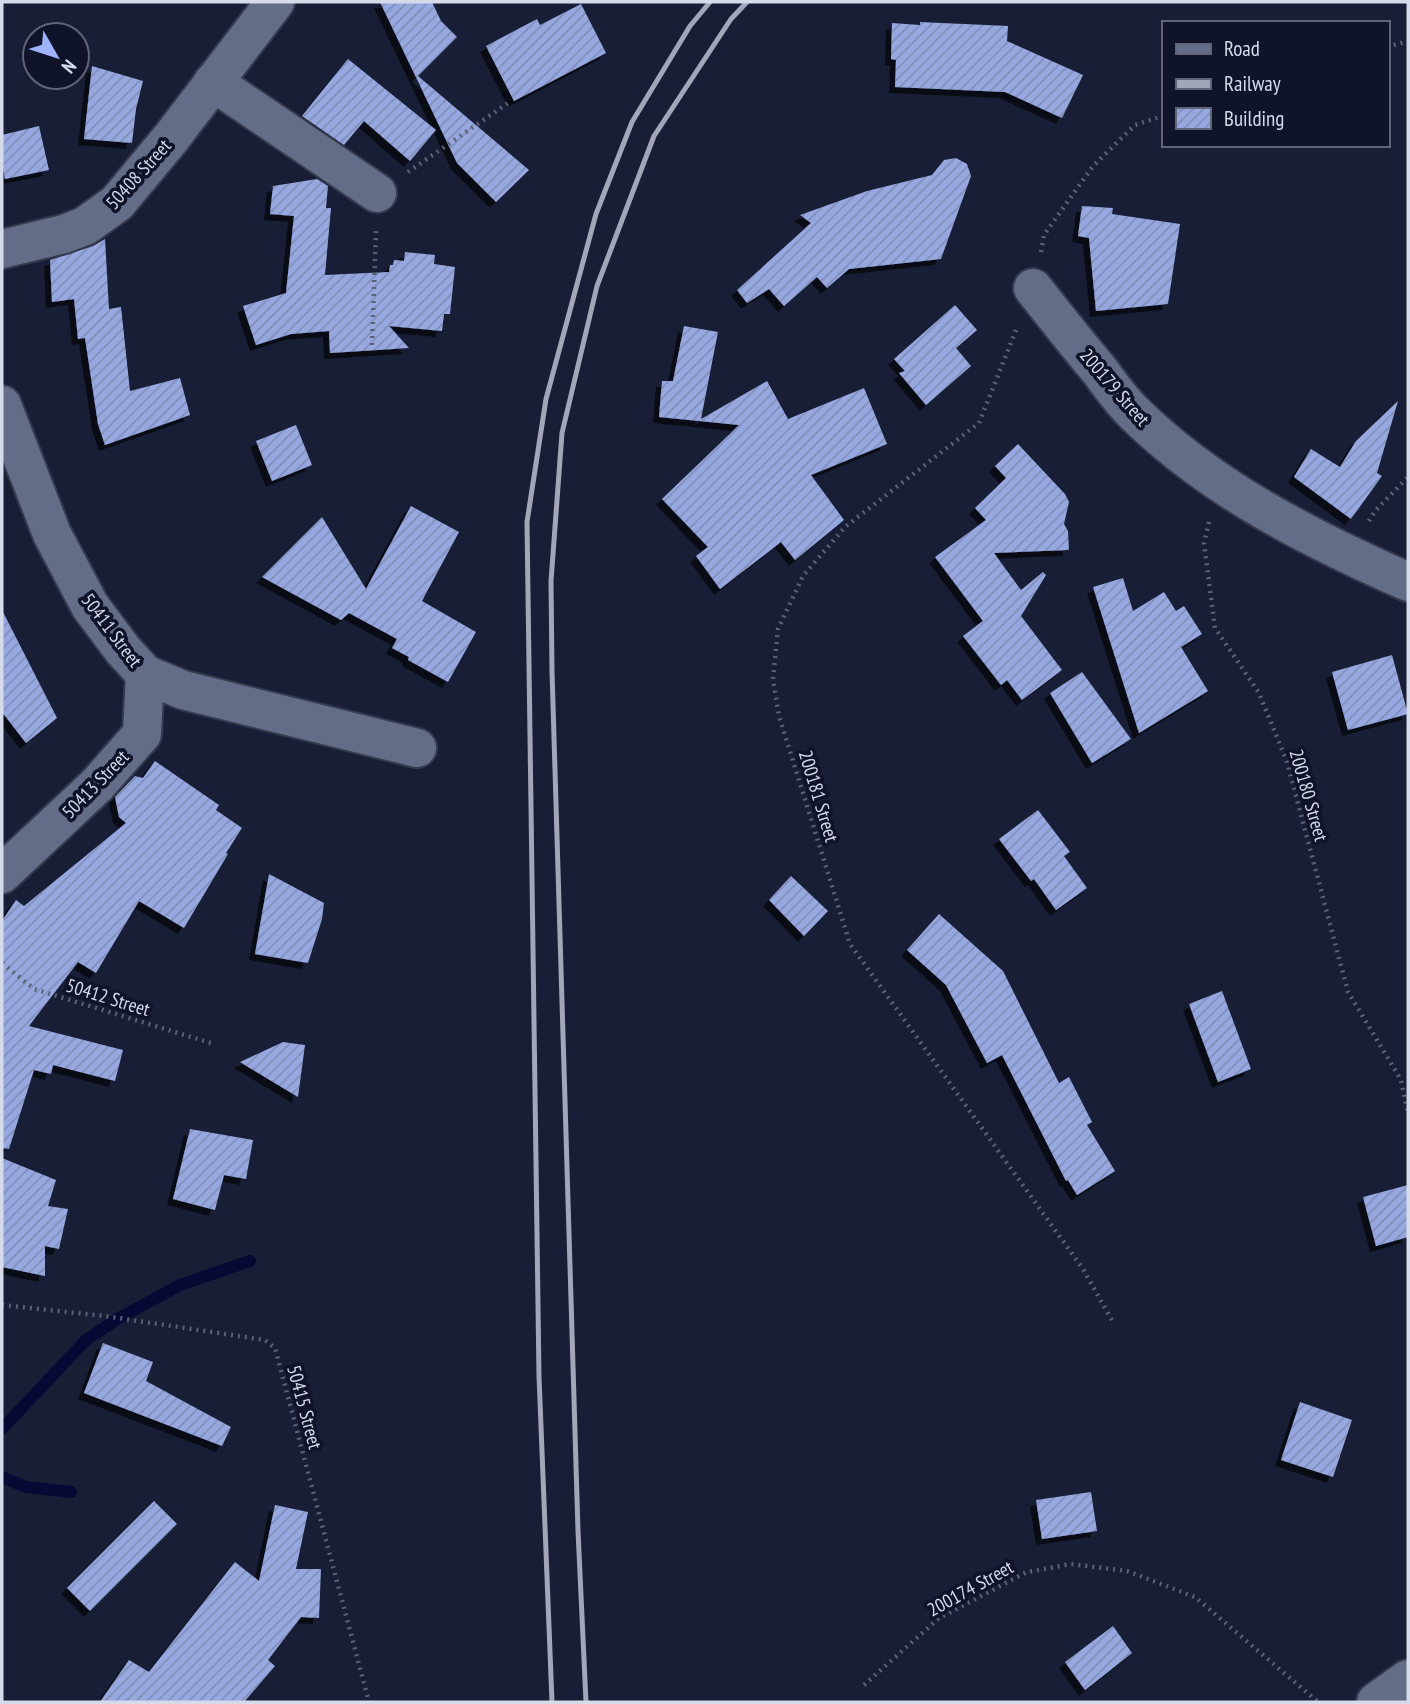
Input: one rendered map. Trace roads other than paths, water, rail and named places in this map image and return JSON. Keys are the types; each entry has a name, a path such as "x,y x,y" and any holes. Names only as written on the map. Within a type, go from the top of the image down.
{"street":[{"name":"50408 Street","path":"2,250 85,226 117,202 171,138 275,2"},
{"path":"213,82 377,193"},
{"name":"200179 Street","path":"1033,288 1131,410 1165,442 1219,484 1265,511 1408,582"},
{"name":"50411 Street","path":"2,405 52,534 84,594 123,650 145,674 183,690 417,748"},
{"name":"50413 Street","path":"2,874 97,785 142,734 145,674"},
{"path":"1376,1702 1408,1679"}],"waterway":[{"path":"2,1429 86,1340 119,1318 180,1285 250,1261"},
{"path":"2,1477 26,1487 71,1492"}],"railway":[{"path":"552,1702 539,1376 527,522 546,399 596,214 632,122 690,26 710,2"},
{"path":"586,1702 578,1531 552,671 551,581 562,433 597,286 654,136 731,19 747,2"}]}
